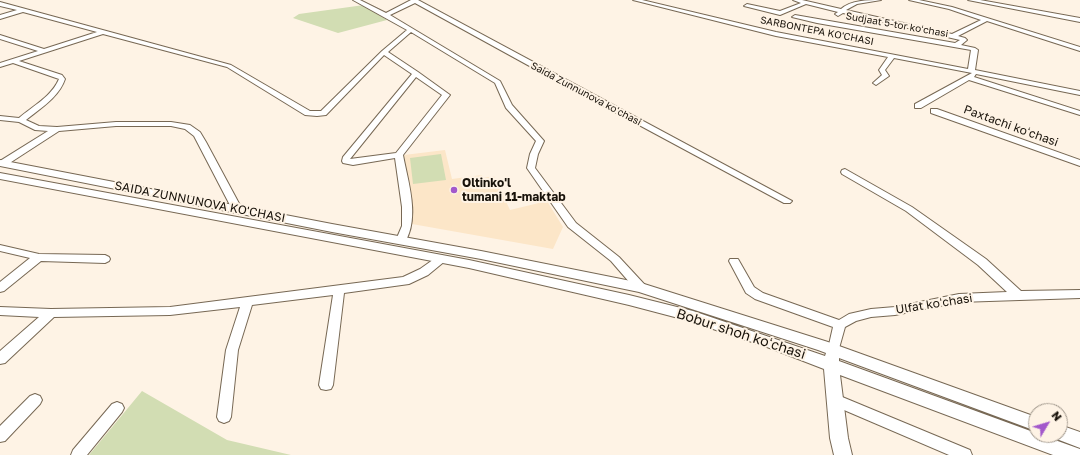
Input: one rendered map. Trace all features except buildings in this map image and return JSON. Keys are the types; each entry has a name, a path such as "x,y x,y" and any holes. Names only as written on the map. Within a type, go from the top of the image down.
{"main road":[{"name":"SAIDA ZUNNUNOVA KO'CHASI","path":"1,164 332,228 399,245"},
{"name":"SAIDA ZUNNUNOVA KO'CHASI","path":"0,176 323,237 399,245"},
{"path":"323,237 332,228"},
{"name":"Bobur shoh koʻchasi","path":"399,245 481,255 641,288 780,331 832,357 1074,455"},
{"name":"Bobur shoh koʻchasi","path":"399,245 440,259 597,292 681,313 772,343 832,357 1028,421"},
{"path":"832,357 839,438 843,455"},
{"path":"1068,436 1080,440"}],"street":[{"path":"356,0 386,15 498,82 509,106 540,141 534,154 531,168 572,225 615,259 641,288"},
{"name":"SARBONTEPA KO'CHASI","path":"636,0 776,34 892,56 972,74"},
{"path":"796,0 842,12 921,28 964,40 956,45"},
{"path":"818,22 842,12 847,6 855,3 878,0"},
{"path":"912,0 987,19 1080,49"},
{"path":"971,0 1080,20"},
{"path":"1008,0 1020,9"},
{"name":"Saida Zunnunova koʻchasi","path":"386,15 413,1 416,2 787,201"},
{"path":"747,6 780,13 805,2"},
{"path":"0,4 229,66 257,84 312,114 323,113 384,52 410,30"},
{"path":"0,17 23,10"},
{"name":"Sudjaat 5-tor koʻchasi","path":"795,17 818,22 876,30 975,50 972,74"},
{"path":"953,36 987,19"},
{"path":"0,65 103,32"},
{"path":"0,37 45,51"},
{"path":"384,52 416,74 446,95 400,155 353,162 346,161 346,159 416,74"},
{"path":"876,83 886,76 882,70 892,56"},
{"path":"13,61 60,76 62,79 61,83 47,99 21,120"},
{"path":"972,74 1080,113"},
{"path":"918,106 972,74 1080,93"},
{"name":"Paxtachi koʻchasi","path":"934,111 1080,163"},
{"path":"0,118 21,120 38,128 56,129 138,123 171,124 187,127 197,134 202,142 236,209"},
{"path":"1,164 56,129"},
{"path":"399,245 407,226 407,207 400,155"},
{"path":"845,172 909,209 982,262 1018,295"},
{"path":"0,248 39,257 106,259"},
{"path":"0,288 39,257"},
{"path":"0,311 51,312 170,310 248,302 405,281 424,272 440,259"},
{"path":"734,261 750,290 759,296 840,325 832,357"},
{"path":"326,385 339,290"},
{"name":"Ulfat koʻchasi","path":"840,325 853,317 871,313 895,311 959,298 1080,294"},
{"path":"224,417 232,350 248,302"},
{"path":"0,359 51,312"},
{"path":"0,436 36,400"},
{"path":"835,400 966,455"},
{"path":"78,455 117,408"}],"shaded area":[{"name":"Oltinko'l tumani 11-maktab","path":"445,150 452,179 482,175 483,178 494,176 510,210 547,201 563,227 553,249 412,224 404,155"}],"green space":[{"path":"364,5 387,20 338,33 293,18 299,14"},
{"path":"441,154 446,180 413,184 410,158"},
{"path":"142,391 227,440 291,455 89,455"}],"place":[{"name":"Oltinko'l tumani 11-maktab","path":"454,190"}]}
